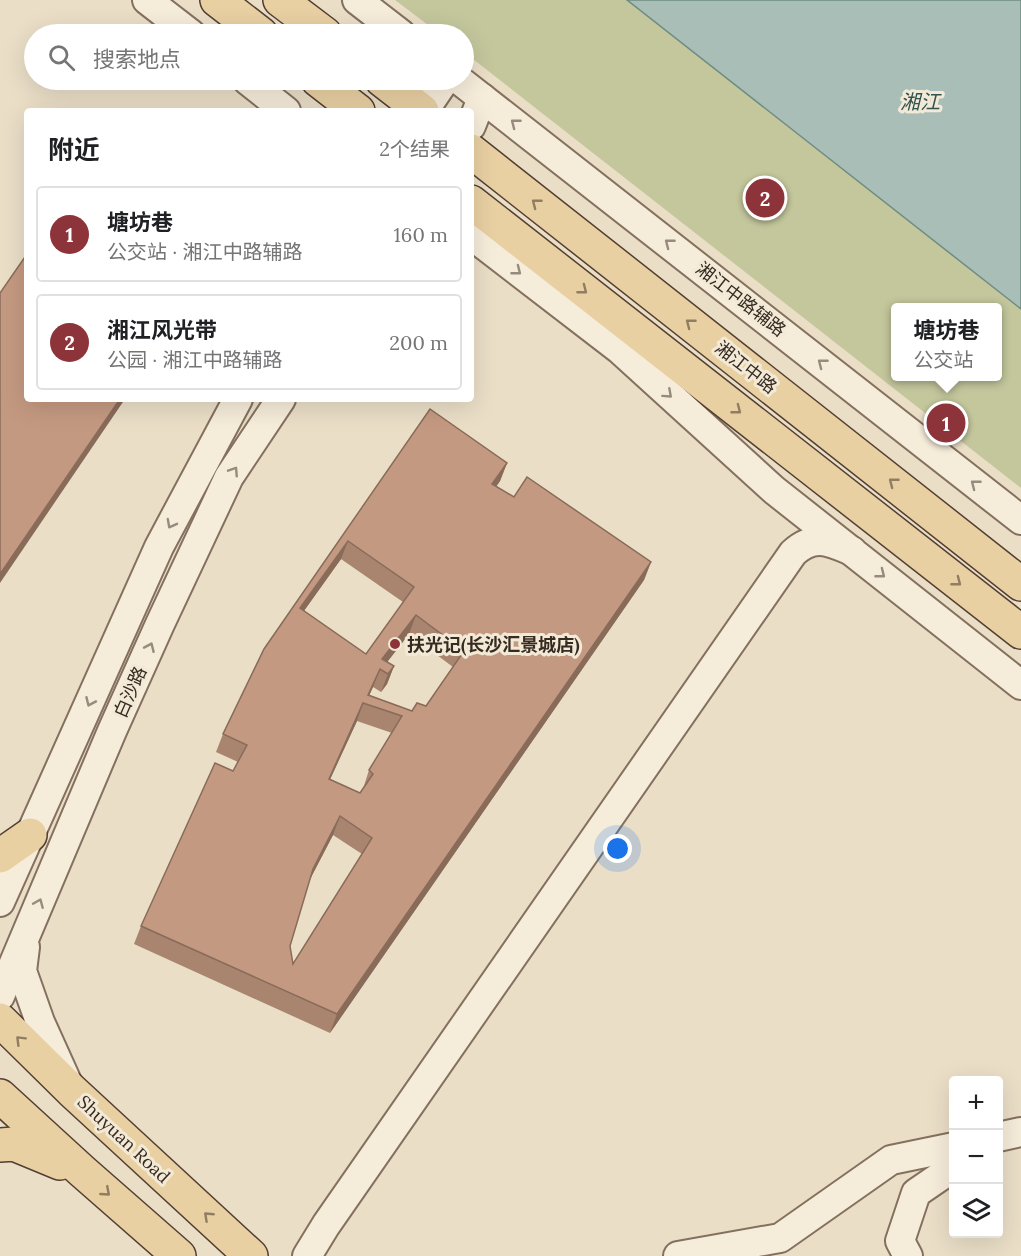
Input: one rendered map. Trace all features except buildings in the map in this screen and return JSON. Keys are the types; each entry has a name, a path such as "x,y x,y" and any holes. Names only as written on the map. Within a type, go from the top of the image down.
{"main road":[{"path":"217,0 248,24"},
{"path":"280,0 312,24"},
{"path":"331,90 354,108"},
{"path":"395,90 419,108"},
{"name":"湘江中路","path":"474,153 1021,584"},
{"path":"474,204 1021,632"},
{"path":"0,856 30,835"},
{"name":"Shuyuan Road","path":"0,1020 72,1091 250,1256"},
{"path":"0,1096 179,1256"},
{"path":"0,1145 14,1144 82,1171"}],"street":[{"path":"147,0 177,24"},
{"path":"357,0 388,24"},
{"path":"260,90 282,108"},
{"path":"425,108 438,90"},
{"name":"湘江中路辅路","path":"472,90 1021,520"},
{"path":"474,118 482,98"},
{"path":"474,237 619,350 774,490 1021,685"},
{"name":"白沙路","path":"0,902 159,547 236,402"},
{"name":"白沙路","path":"0,996 117,721 229,477 279,402"},
{"path":"307,1256 793,553 803,544 818,540 852,551"},
{"path":"27,932 22,971 40,1022 72,1091"},
{"path":"1003,1136 1021,1132"},
{"path":"678,1256 780,1238 891,1160 949,1147"},
{"path":"1003,1149 1021,1147"},
{"path":"908,1256 900,1241 916,1193 949,1170"}],"green space":[{"path":"395,0 627,0 1021,309 1021,488 474,60 474,24 427,24"}],"water":[{"name":"湘江","path":"627,0 1021,0 1021,309"}],"place":[{"name":"湘江风光带","path":"765,198"},
{"name":"塘坊巷","path":"946,423"},
{"name":"扶光记(长沙汇景城店)","path":"395,644"}]}
